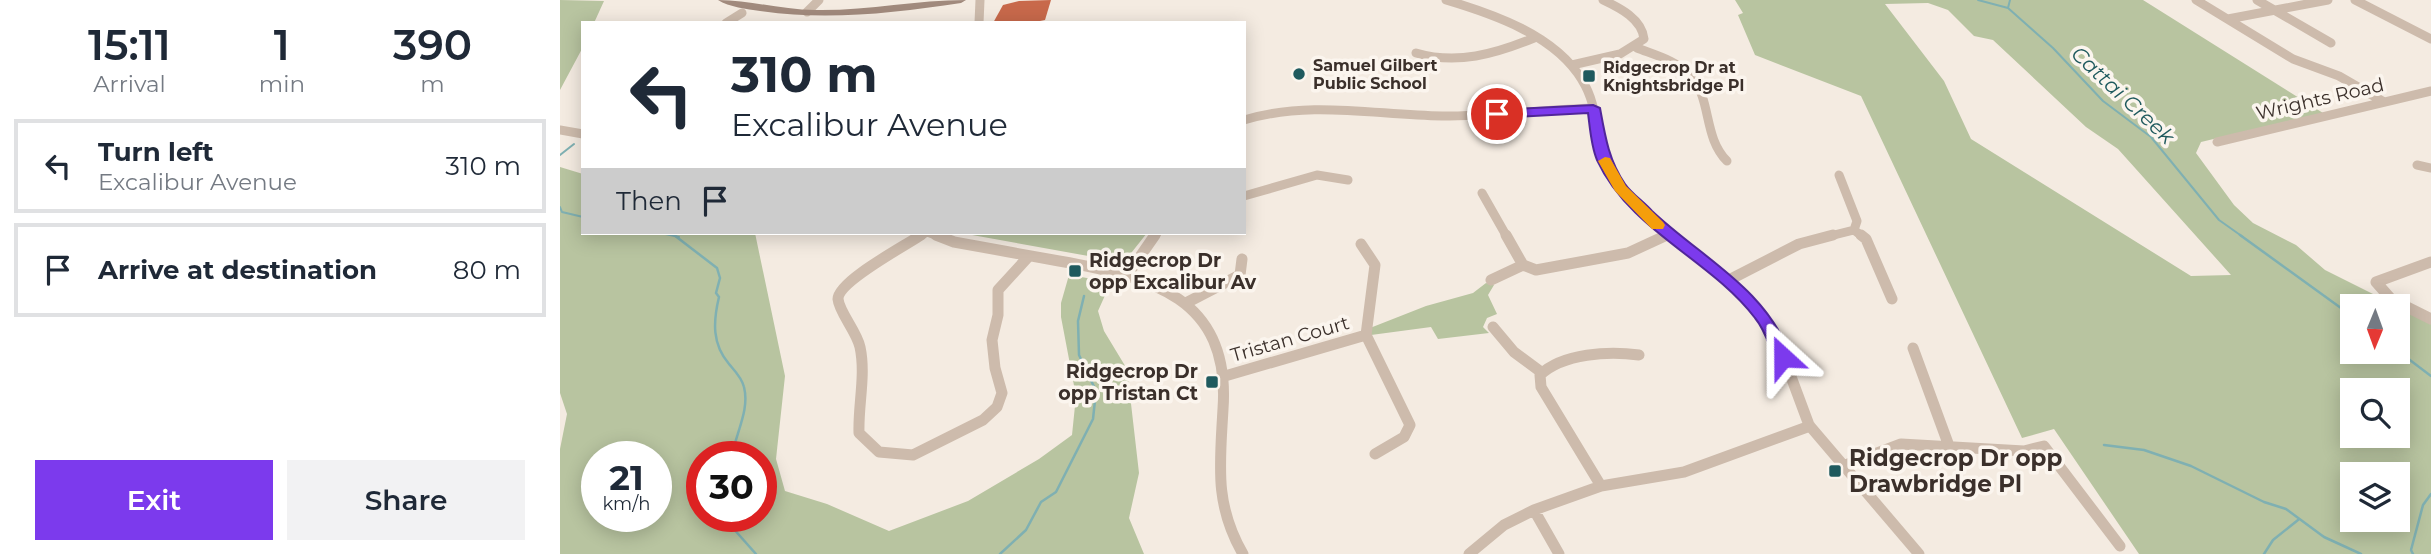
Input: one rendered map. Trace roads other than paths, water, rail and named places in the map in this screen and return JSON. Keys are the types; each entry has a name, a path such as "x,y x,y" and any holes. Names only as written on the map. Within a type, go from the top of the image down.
{"main road":[{"path":"723,0 765,9 807,12 880,10 961,0"}],"street":[{"path":"807,12 819,0"},
{"path":"979,21 980,0"},
{"path":"1446,0 1486,14 1534,38 1572,65 1587,87 1599,145 1610,173 1636,205 1668,235 1727,281 1762,315 1776,337 1810,426 1919,554"},
{"path":"1572,65 1637,48 1644,40 1643,30 1625,10 1603,0"},
{"path":"2196,0 2293,59 2339,76 2384,102"},
{"path":"2256,0 2331,43"},
{"path":"2228,19 2328,0"},
{"path":"2355,0 2431,39"},
{"path":"729,21 742,13"},
{"path":"1416,53 1427,58 1475,58 1505,51 1534,38"},
{"path":"1637,48 1671,62 1690,75 1699,89 1716,150 1727,161"},
{"name":"Wrights Road","path":"2217,142 2431,91"},
{"path":"1246,119 1276,110 1306,108 1439,116 1593,108"},
{"path":"561,131 581,134"},
{"path":"2417,165 2431,168"},
{"path":"1246,195 1317,175 1348,180"},
{"path":"1839,175 1857,221 1854,230"},
{"path":"1482,193 1523,265 1536,270 1628,253 1668,235"},
{"path":"1727,281 1799,244 1854,230"},
{"path":"1854,230 1866,239 1892,299"},
{"path":"925,235 855,277 840,290 838,301 855,332 861,351 857,413 859,433 879,452 913,455 983,420 997,407 1002,393 995,368 992,340 998,315 998,290 1029,256"},
{"path":"934,235 954,242 1128,274 1171,292 1186,303 1205,323 1217,345 1225,376 1219,500 1228,531 1242,554"},
{"path":"1128,274 1156,235"},
{"name":"Tristan Court","path":"1362,244 1375,265 1366,335 1410,425 1404,437 1375,454"},
{"path":"1186,303 1240,275 1242,259"},
{"path":"2431,262 2376,285 2391,299 2431,319"},
{"path":"1491,280 1523,265"},
{"path":"1493,327 1514,352 1541,372"},
{"name":"Tristan Court","path":"1225,376 1366,335"},
{"path":"1913,348 1949,446"},
{"path":"1541,372 1558,364 1619,352 1639,355"},
{"path":"1541,372 1541,387 1601,486"},
{"path":"1469,554 1504,524 1534,510 1601,486 1684,472 1810,426"},
{"path":"1843,466 1901,444 2024,451 2044,446 2120,546"},
{"path":"1534,510 1559,554"}],"waterway":[{"path":"1978,0 2008,8"},
{"name":"Cattai Creek","path":"2008,8 2010,0"},
{"name":"Cattai Creek","path":"2008,8 2053,48 2103,101 2151,137 2219,220 2243,237"},
{"path":"560,155 574,144"},
{"path":"560,207 562,212 581,217"},
{"path":"670,235 676,236"},
{"name":"Cattai Creek","path":"2240,235 2340,307"},
{"path":"676,236 717,268 720,278 716,293 719,297 715,332 719,349 742,381 745,396 744,414 736,441"},
{"path":"1000,554 1026,530 1041,502 1056,492 1093,419 1096,391 1079,355 1078,321 1084,296"},
{"name":"Cattai Creek","path":"2410,360 2431,376"},
{"path":"2104,445 2144,450 2191,466 2264,502 2286,509 2324,537 2361,554"},
{"name":"Cattai Creek","path":"2413,554 2411,550 2423,505 2431,494"},
{"path":"2264,554 2273,540 2298,520"},
{"path":"736,532 756,554"}],"place":[{"name":"Samuel Gilbert Public School","path":"1299,74"},
{"name":"Ridgecrop Dr at Knightsbridge Pl","path":"1589,76"},
{"name":"Ridgecrop Dr opp Excalibur Av","path":"1075,271"},
{"name":"Ridgecrop Dr opp Tristan Ct","path":"1212,382"},
{"name":"Ridgecrop Dr opp Drawbridge Pl","path":"1835,471"}]}
